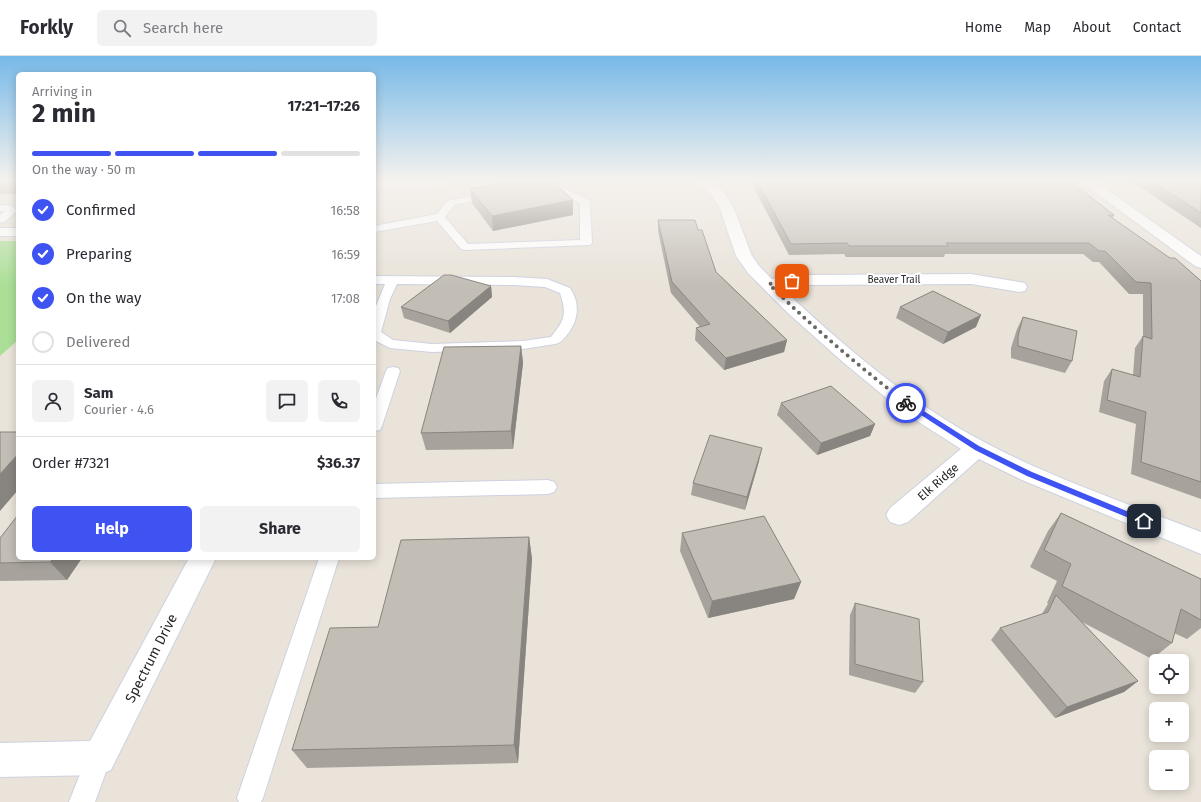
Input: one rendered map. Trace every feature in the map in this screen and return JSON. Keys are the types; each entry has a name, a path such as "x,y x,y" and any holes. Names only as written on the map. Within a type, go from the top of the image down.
{"street":[{"path":"730,216 744,256 754,270 795,310 851,359 914,409 977,448 1030,474 1201,543"},
{"path":"1135,216 1201,263"},
{"path":"0,232 16,232"},
{"name":"Beaver Trail","path":"769,284 802,280 971,279 994,282 1019,288"},
{"name":"Elk Ridge","path":"899,516 977,448"},
{"name":"Spectrum Drive","path":"99,758 202,560"},
{"path":"0,760 99,758"}],"lane":[{"path":"376,230 440,217 465,246 586,243 585,216"},
{"path":"376,280 514,281 547,283 566,291 571,306 570,321 555,340 523,345 432,348 390,344 376,334"},
{"path":"376,326 382,305 393,280"},
{"path":"376,420 394,371"},
{"path":"376,492 548,488"},
{"path":"250,798 328,560"},
{"path":"82,802 99,758"}],"green space":[{"path":"0,241 16,241 16,342 0,356"}],"building":[{"path":"776,216 1109,216 1170,258 1175,258 1201,281 1201,482 1141,462 1146,412 1107,400 1112,369 1140,377 1143,336 1152,339 1151,283 1136,282 1105,251 1099,251 1089,243 946,243 949,246 849,246 847,243 791,244"},
{"path":"658,220 695,220 698,230 702,230 716,272 787,340 726,358 696,328 710,324 672,282"},
{"path":"444,275 451,275 491,286 448,321 401,307"},
{"path":"933,291 981,315 948,332 900,307"},
{"path":"1023,317 1077,331 1072,361 1018,346 1018,336"},
{"path":"521,346 511,431 421,433 444,347"},
{"path":"831,386 875,424 821,443 781,403"},
{"path":"0,432 16,432 16,456 0,474"},
{"path":"710,435 762,448 747,497 693,483"},
{"path":"1061,513 1201,579 1201,620 1181,609 1172,643 1062,586 1071,564 1044,550"},
{"path":"764,516 801,582 712,601 682,533"},
{"path":"16,518 16,560 52,560 50,562 0,563 0,538"},
{"path":"529,537 514,745 292,750 330,628 378,627 401,540"},
{"path":"1056,595 1138,681 1067,707 1000,628 1048,612"},
{"path":"855,603 919,619 923,682 855,664"}],"way so far":[{"path":"792,281 769,284 795,310 851,359 906,403"}],"route":[{"path":"906,403 977,448 1030,474 1144,521"}]}
